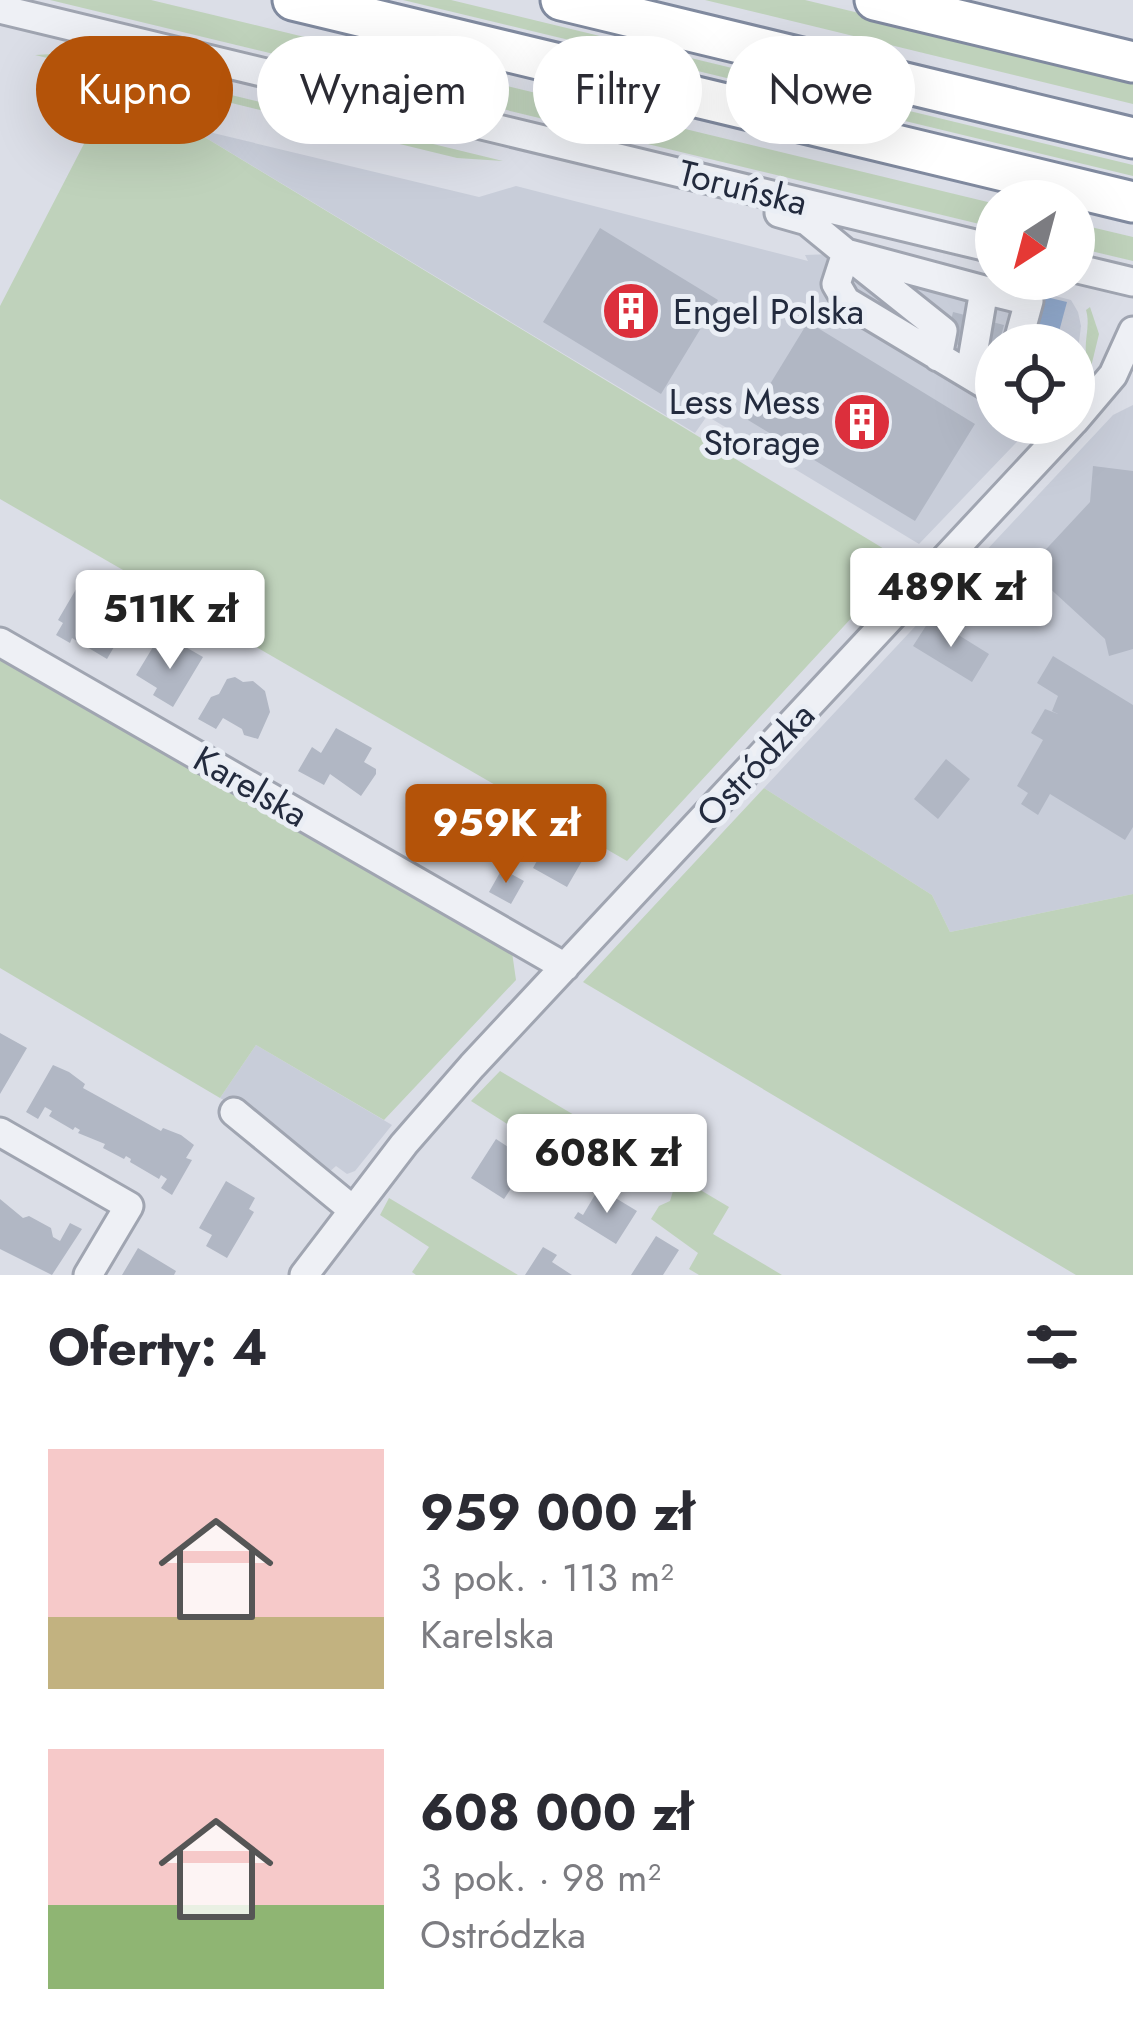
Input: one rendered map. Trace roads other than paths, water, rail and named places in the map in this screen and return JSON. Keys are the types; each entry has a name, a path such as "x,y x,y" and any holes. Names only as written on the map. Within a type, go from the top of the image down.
{"highway":[{"path":"293,0 1133,202"},
{"path":"561,0 1133,138"},
{"path":"875,0 1133,62"}],"street":[{"name":"Toruńska","path":"0,9 975,244"},
{"path":"730,184 760,208 807,221 846,253 975,288"},
{"path":"846,253 836,284 846,301 975,376"},
{"path":"1095,273 1133,282"},
{"path":"970,372 982,300"},
{"name":"Ostródzka","path":"1095,394 1128,360 1133,331"},
{"name":"Ostródzka","path":"304,1275 437,1105 1045,444"},
{"name":"Karelska","path":"0,642 565,967"},
{"path":"234,1112 353,1210"},
{"path":"0,1132 129,1205 88,1275"}],"water":[{"path":"1041,300 1067,302 1061,324 1035,324"}],"place":[{"name":"Engel Polska","path":"631,311"},
{"name":"Less Mess Storage","path":"862,422"}]}
